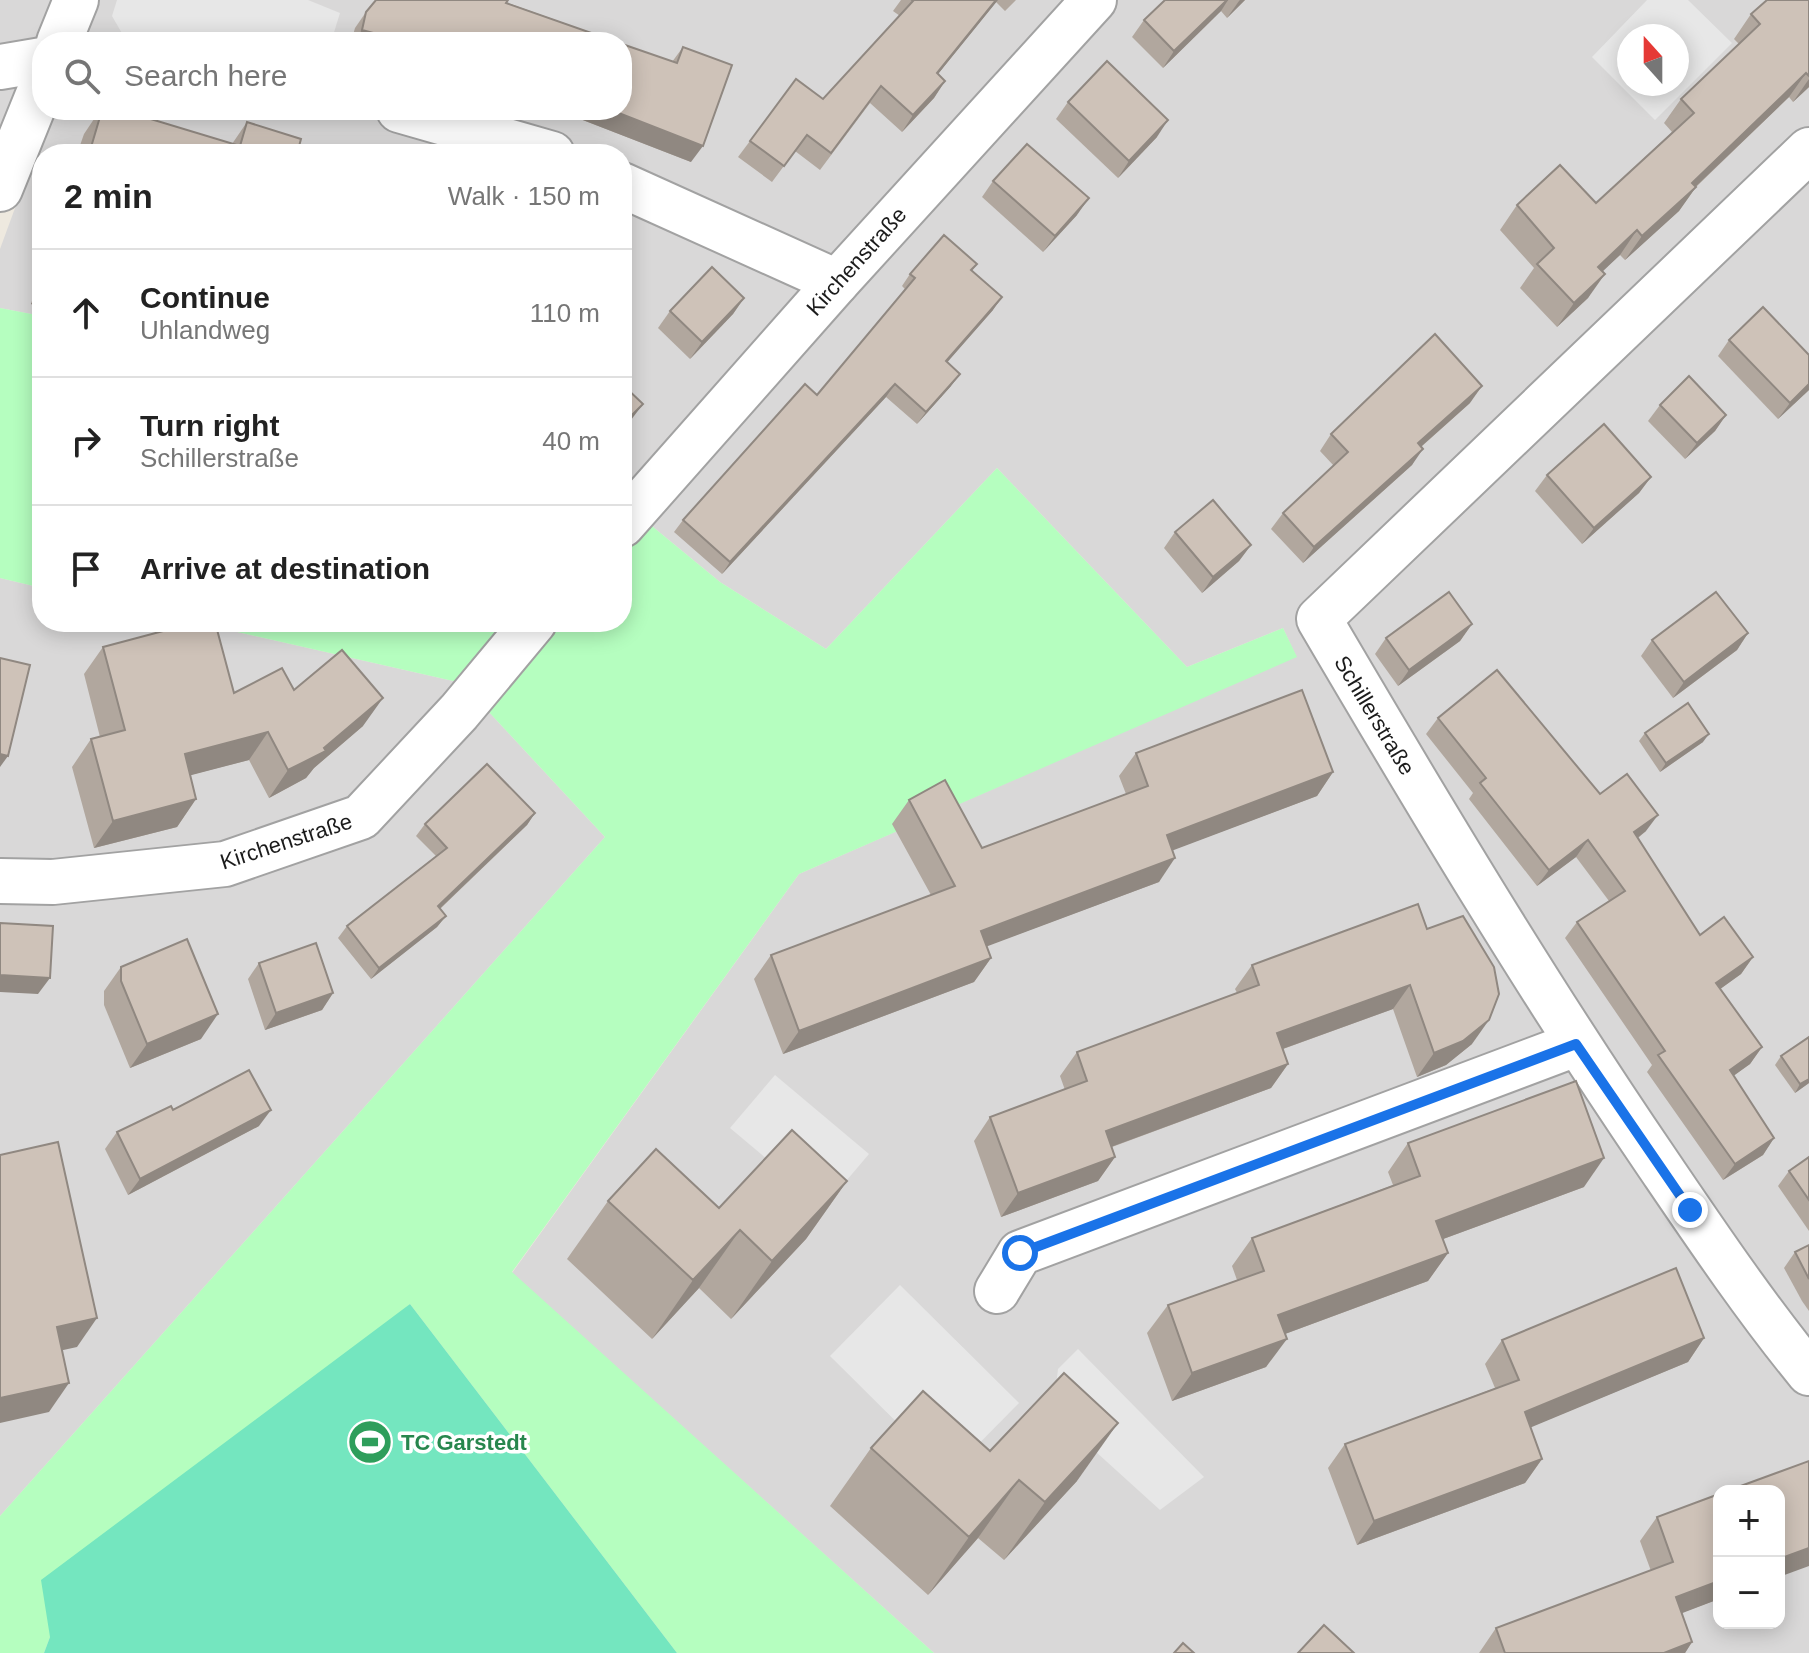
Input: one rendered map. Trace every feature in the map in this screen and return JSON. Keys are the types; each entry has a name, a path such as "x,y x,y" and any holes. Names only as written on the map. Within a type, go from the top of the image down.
{"street":[{"path":"63,32 76,0"},
{"name":"Kirchenstraße","path":"632,514 837,282 1094,0"},
{"path":"0,67 32,62"},
{"path":"0,189 32,110"},
{"path":"434,120 517,144"},
{"name":"Schillerstraße","path":"1809,150 1319,619 1469,874 1576,1044 1707,1235 1809,1373"},
{"path":"632,190 837,282"},
{"name":"Kirchenstraße","path":"0,881 53,882 225,864 361,817 459,712 526,632"},
{"path":"997,1291 1020,1253 1576,1044"}],"shaded area":[{"path":"0,0 56,0 42,32 32,32 32,56 0,130"},
{"path":"93,0 1809,0 1809,1653 934,1653 512,1273 799,874 1296,656 1283,628 1187,667 997,468 826,649 720,582 632,512 632,144 39,144 47,120 632,120 632,32 80,32"},
{"path":"117,0 308,0 340,13 334,32 121,32 112,16"},
{"path":"1647,0 1688,0 1732,43 1689,86 1689,24 1624,24"},
{"path":"1617,31 1617,82 1592,57"},
{"path":"1631,96 1679,96 1655,120"},
{"path":"32,162 32,314 0,308 0,249"},
{"path":"0,578 32,586 32,632 237,632 462,683 605,837 0,1516"},
{"path":"775,1075 869,1154 824,1207 730,1128"},
{"path":"900,1285 1019,1403 949,1474 830,1356"},
{"path":"1078,1349 1204,1477 1160,1510 1053,1413 1058,1369"}],"green space":[{"path":"0,308 32,314 32,586 0,578"},
{"path":"997,468 1187,667 1283,628 1297,657 799,874 512,1272 934,1653 677,1653 410,1304 50,1637 44,1653 0,1653 0,1516 605,837 462,683 237,632 632,632 632,512 720,582 826,649"},
{"name":"TC Garstedt","path":"410,1304 677,1653 44,1653 50,1637 41,1580"}],"building":[{"path":"376,0 508,0 506,3 589,32 370,32 362,30 366,12"},
{"path":"912,0 996,0 937,73 945,81 913,115 881,86 831,153 807,135 784,166 750,141 796,79 823,99"},
{"path":"1165,0 1227,0 1174,51 1144,20"},
{"path":"1767,0 1809,0 1809,76 1806,73 1692,183 1696,187 1642,236 1637,230 1598,267 1605,274 1574,303 1537,264 1554,248 1517,205 1560,165 1596,203 1694,113 1681,99 1689,96 1689,91 1760,24 1751,14"},
{"path":"632,47 677,63 683,47 732,65 703,146 632,118"},
{"path":"1107,61 1168,120 1129,161 1068,102"},
{"path":"99,120 154,120 233,144 92,144"},
{"path":"247,122 301,139 300,144 241,144"},
{"path":"1027,144 1089,198 1055,236 993,181"},
{"path":"944,235 977,264 971,270 1002,297 946,361 960,374 926,412 895,384 730,562 683,520 805,384 817,395 915,278 910,274"},
{"path":"712,267 744,298 702,342 670,311"},
{"path":"1763,307 1809,355 1809,384 1790,403 1729,340"},
{"path":"1435,334 1482,386 1418,443 1423,449 1314,547 1283,513 1348,452 1331,434"},
{"path":"1689,376 1726,415 1697,443 1660,405"},
{"path":"632,394 643,404 632,415"},
{"path":"1604,424 1651,477 1594,528 1547,475"},
{"path":"1213,500 1251,545 1213,577 1175,532"},
{"path":"1449,592 1472,624 1409,670 1386,638"},
{"path":"1716,592 1748,633 1684,682 1652,640"},
{"path":"159,632 218,632 234,693 282,668 294,690 342,650 383,698 324,748 326,751 288,770 268,732 185,754 196,799 113,821 91,739 125,730 103,647"},
{"path":"0,658 30,665 8,756 0,754"},
{"path":"1497,670 1600,794 1627,774 1658,815 1634,832 1700,935 1724,917 1753,957 1716,983 1762,1047 1730,1070 1774,1138 1735,1164 1658,1055 1665,1051 1577,922 1625,891 1588,840 1549,870 1480,783 1486,778 1438,718"},
{"path":"1302,690 1333,772 1167,835 1175,858 981,931 991,958 799,1031 771,955 955,886 909,800 945,780 982,848 1148,786 1136,753"},
{"path":"1688,703 1709,734 1666,763 1645,733"},
{"path":"487,764 535,813 438,906 446,916 379,968 347,926 447,848 425,824"},
{"path":"1418,904 1427,929 1463,916 1494,967 1499,994 1489,1020 1463,1041 1434,1053 1410,985 1277,1033 1288,1064 1106,1131 1115,1157 1018,1193 990,1117 1087,1081 1077,1052 1259,985 1252,965"},
{"path":"0,923 53,926 50,978 0,975"},
{"path":"187,939 218,1014 147,1044 121,981 121,967"},
{"path":"316,943 333,993 276,1013 259,963"},
{"path":"1809,1037 1809,1079 1800,1084 1781,1056"},
{"path":"249,1070 271,1110 140,1179 117,1132 171,1106 173,1110"},
{"path":"1576,1081 1604,1158 1436,1221 1448,1253 1278,1315 1287,1339 1192,1373 1168,1305 1264,1271 1252,1238 1420,1176 1408,1143"},
{"path":"792,1130 847,1181 772,1261 740,1230 693,1280 608,1201 656,1149 719,1208"},
{"path":"58,1142 97,1318 57,1327 69,1383 0,1398 0,1155"},
{"path":"1809,1157 1809,1200 1789,1171"},
{"path":"1809,1245 1809,1279 1795,1252"},
{"path":"1676,1268 1704,1338 1525,1412 1542,1459 1374,1521 1345,1444 1519,1380 1502,1340"},
{"path":"1064,1373 1118,1423 1045,1502 1019,1480 969,1537 871,1448 923,1391 990,1451"},
{"path":"1809,1461 1809,1548 1785,1557 1785,1485 1743,1485"},
{"path":"1713,1496 1713,1583 1676,1597 1692,1642 1664,1653 1505,1653 1496,1628 1673,1562 1657,1517"},
{"path":"1324,1625 1354,1653 1298,1653"},
{"path":"1183,1643 1194,1653 1174,1653"}],"place":[{"name":"TC Garstedt","path":"370,1442"}],"route":[{"path":"1020,1253 1576,1044 1690,1210"}]}
